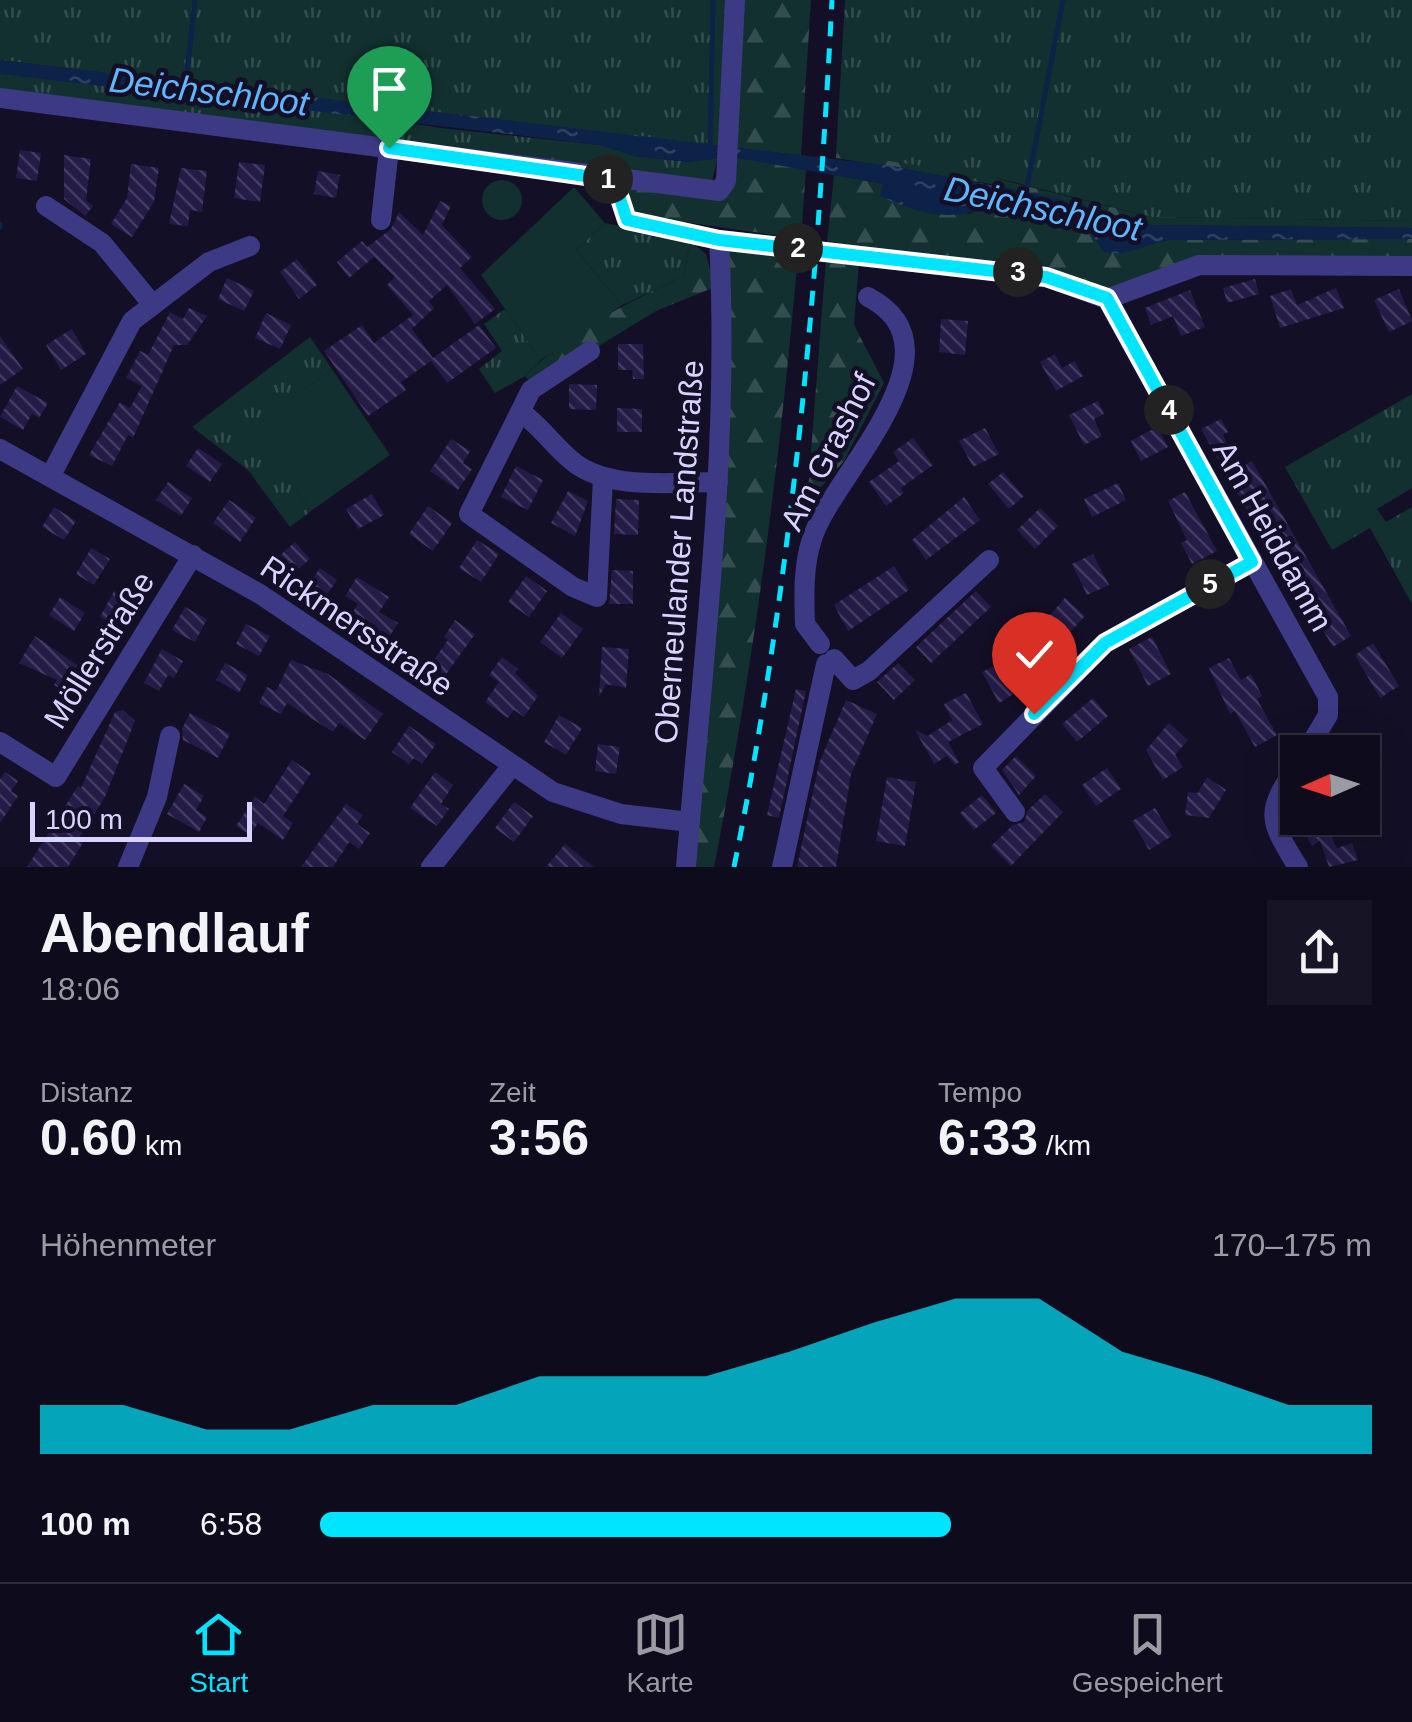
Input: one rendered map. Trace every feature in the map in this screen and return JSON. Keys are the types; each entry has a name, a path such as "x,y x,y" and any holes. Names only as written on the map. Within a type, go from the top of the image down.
{"street":[{"path":"0,98 718,191 726,181 735,0"},
{"path":"381,220 389,148"},
{"path":"614,180 627,220 719,240 1046,277 1107,298 1199,266 1412,266"},
{"path":"46,206 102,243 153,305"},
{"name":"Oberneulander Landstraße","path":"686,867 718,482 723,376 719,240"},
{"path":"51,475 132,322 209,262 250,246"},
{"name":"Am Grashof","path":"782,867 827,656 805,624 812,537 896,396 903,366 896,324 884,306 868,298"},
{"name":"Am Heiddamm","path":"1107,298 1328,697 1328,714 1316,735"},
{"path":"590,351 531,390 468,514 573,587 597,598 603,478"},
{"path":"522,412 549,432 578,466 603,478 718,482"},
{"name":"Rickmersstraße","path":"0,450 193,555 341,648 512,767 575,802 621,814 690,822"},
{"name":"Möllerstraße","path":"0,742 56,777 193,555"},
{"path":"827,656 853,680 868,671 989,560"},
{"path":"1015,812 983,768 1034,714 1105,643 1252,562"},
{"path":"128,867 157,796 170,736"},
{"path":"431,867 512,767"},
{"path":"1280,790 1272,810 1272,824 1298,867"}],"green space":[{"path":"0,0 726,0 720,147 0,60"},
{"path":"740,0 811,0 801,155 732,148"},
{"path":"845,0 1412,0 1412,221 1152,217 1005,180 836,153"},
{"path":"0,73 325,109 441,128 600,145 635,156 689,162 718,157 712,181 0,90"},
{"path":"836,153 982,175 1152,217 1412,221 1412,228 1151,225 996,185 836,158"},
{"path":"732,157 806,169 801,239 636,215 626,195 630,188 727,197"},
{"path":"834,175 884,184 880,196 969,214 985,206 1089,230 1104,252 1168,240 1412,239 1412,261 1202,258 1122,287 1100,289 827,243"},
{"path":"502,180 516,186 522,200 516,214 502,220 488,214 482,200 488,186"},
{"path":"574,187 605,223 576,250 622,305 541,360 481,275"},
{"path":"605,223 690,241 684,276 622,305 576,250"},
{"path":"690,241 706,254 715,287 656,311 533,386 525,376 561,345 621,307 684,276"},
{"path":"732,246 798,255 764,562 728,791 714,867 689,867 725,255"},
{"path":"826,259 859,262 854,325 884,383 844,461 807,503"},
{"path":"505,309 541,360 525,376 495,393 479,369 502,351 484,324"},
{"path":"310,337 332,369 254,427 311,511 290,527 248,470 192,427"},
{"path":"332,369 390,455 311,511 253,427"},
{"path":"1412,394 1412,488 1377,509 1386,522 1412,507 1412,604 1370,528 1332,550 1285,467"}],"water":[{"name":"Deichschloot","path":"0,60 892,166 1051,197 1151,225 1412,228 1412,239 1168,240 1129,251 1104,252 1089,230 986,206 960,214 932,214 880,196 883,184 732,157 689,162 635,156 600,145 0,74"}],"building":[{"path":"20,150 41,153 37,181 16,178"},
{"path":"64,155 91,159 86,200 93,206 85,216 64,199"},
{"path":"239,162 265,165 260,202 234,198"},
{"path":"131,164 159,168 154,202 132,237 111,224 127,198"},
{"path":"181,168 207,171 202,212 190,210 188,226 169,224"},
{"path":"318,171 340,175 336,198 314,194"},
{"path":"440,201 451,206 442,225 472,257 460,268 495,309 475,324 447,285 429,301 434,308 412,329 433,358 479,325 496,348 447,383 431,361 401,382 406,390 368,416 324,351 362,325 374,343 413,315 387,285 395,277 374,257 349,278 337,262 362,241 367,247 391,229 399,212 423,235"},
{"path":"297,259 317,285 299,299 280,272"},
{"path":"227,278 254,291 244,311 218,299"},
{"path":"1255,279 1259,294 1227,303 1223,288"},
{"path":"1336,288 1344,308 1280,328 1270,296 1291,289 1297,305"},
{"path":"1399,289 1412,321 1389,332 1374,300"},
{"path":"1190,290 1205,327 1181,336 1173,316 1151,325 1145,308"},
{"path":"189,308 207,316 187,345 174,345 133,438 128,435 112,466 89,455 120,402 130,408 142,386 126,378 140,351 148,355 170,312 183,319"},
{"path":"266,313 291,325 280,349 255,338"},
{"path":"941,319 968,321 965,355 939,352"},
{"path":"72,329 86,354 61,370 46,345"},
{"path":"0,336 23,369 0,385"},
{"path":"618,344 643,344 644,379 633,379 632,370 618,370"},
{"path":"1055,354 1062,368 1075,361 1083,376 1056,391 1040,362"},
{"path":"569,384 597,385 596,410 569,409"},
{"path":"17,386 48,403 39,418 32,414 23,430 0,417"},
{"path":"1098,401 1104,414 1094,419 1102,436 1084,445 1069,415"},
{"path":"617,408 642,409 642,432 617,432"},
{"path":"1221,419 1228,432 1223,435 1239,468 1252,461 1351,636 1333,647 1291,576 1286,579 1201,429"},
{"path":"1157,427 1168,447 1141,461 1131,441"},
{"path":"985,428 999,454 973,467 959,441"},
{"path":"913,438 933,465 901,488 904,493 886,506 869,482 899,461 893,452"},
{"path":"451,439 470,451 463,463 472,469 458,490 430,471"},
{"path":"198,448 222,464 210,482 186,466"},
{"path":"516,466 543,480 528,510 501,497"},
{"path":"1003,472 1024,496 1009,509 988,484"},
{"path":"168,482 192,498 181,516 156,500"},
{"path":"1118,483 1126,500 1092,517 1084,499"},
{"path":"568,491 588,501 575,536 551,523"},
{"path":"1185,492 1217,551 1192,564 1181,543 1187,540 1168,501"},
{"path":"372,494 384,515 358,529 346,509"},
{"path":"964,497 980,520 926,560 912,540"},
{"path":"616,499 639,500 638,535 614,534"},
{"path":"229,500 256,518 240,542 213,523"},
{"path":"428,506 452,523 433,551 409,534"},
{"path":"54,507 76,521 64,540 42,527"},
{"path":"1040,508 1058,526 1035,549 1017,530"},
{"path":"477,540 499,554 481,582 459,568"},
{"path":"295,542 310,559 290,576 276,559"},
{"path":"91,548 110,559 94,585 76,574"},
{"path":"1093,554 1109,585 1087,595 1072,564"},
{"path":"894,566 909,590 848,631 834,605"},
{"path":"320,568 337,580 323,600 306,588"},
{"path":"612,570 633,571 633,604 609,604"},
{"path":"526,576 547,591 529,617 508,602"},
{"path":"357,577 389,597 379,612 398,623 386,642 348,619 358,604 345,596"},
{"path":"114,591 131,600 117,626 100,617"},
{"path":"976,591 991,607 931,663 916,647"},
{"path":"60,597 85,613 74,631 49,615"},
{"path":"1065,598 1085,616 1062,641 1043,623"},
{"path":"185,607 207,619 195,642 172,630"},
{"path":"561,613 583,629 562,658 540,642"},
{"path":"455,620 475,634 440,683 425,672 448,640 444,637"},
{"path":"246,624 270,636 259,656 236,644"},
{"path":"35,636 86,671 71,695 54,685 57,680 19,663"},
{"path":"1152,637 1171,674 1148,686 1129,649"},
{"path":"1373,643 1399,686 1380,698 1355,655"},
{"path":"602,647 629,649 626,688 606,684 599,697"},
{"path":"162,649 183,661 174,678 168,675 159,691 144,683"},
{"path":"1031,649 1049,672 999,703 982,672"},
{"path":"502,657 518,669 515,673 538,696 524,717 514,710 508,718 485,702 499,682 489,675"},
{"path":"1229,658 1241,680 1251,674 1262,696 1257,699 1277,735 1255,747 1235,711 1230,714 1209,668"},
{"path":"291,660 328,674 383,714 365,740 339,723 333,732 287,703 281,714 259,703 267,687 276,691"},
{"path":"225,663 248,675 239,693 216,680"},
{"path":"898,663 915,680 894,700 877,682"},
{"path":"796,689 806,691 779,818 767,815"},
{"path":"966,693 983,724 948,742 959,762 955,765 947,756 934,764 915,730 928,736 952,720 944,704"},
{"path":"1093,698 1108,716 1077,742 1062,724"},
{"path":"846,700 877,714 851,774 836,867 797,867 819,763"},
{"path":"123,710 135,721 105,797 79,838 84,841 68,867 27,867 78,786 81,788 115,712"},
{"path":"190,713 230,734 218,758 183,740 182,729"},
{"path":"559,715 582,728 566,755 544,742"},
{"path":"1169,723 1188,740 1175,755 1183,767 1163,780 1146,750"},
{"path":"409,726 436,744 422,764 414,758 409,764 392,752"},
{"path":"598,744 620,747 616,774 595,771"},
{"path":"1016,756 1036,776 1019,795 1002,770"},
{"path":"292,760 311,773 283,816 293,823 283,840 258,823 250,835 236,826 255,797 264,804"},
{"path":"1107,768 1121,789 1096,806 1082,785"},
{"path":"5,772 18,781 11,791 18,796 0,823 0,779"},
{"path":"435,772 453,785 441,804 449,809 437,826 410,808"},
{"path":"887,777 916,782 905,846 876,841"},
{"path":"1207,777 1226,790 1209,818 1185,815 1188,792 1198,793"},
{"path":"184,784 204,796 196,810 207,817 199,832 167,814"},
{"path":"1045,794 1063,812 1011,866 991,846 1013,825 1024,822 1028,810"},
{"path":"982,795 996,813 974,830 960,813"},
{"path":"514,802 533,816 514,842 495,828"},
{"path":"346,804 363,815 357,824 370,833 359,849 349,842 333,867 301,867"},
{"path":"1155,808 1172,836 1149,850 1132,821"},
{"path":"1306,835 1330,835 1337,848 1352,843 1358,860 1329,867 1320,841 1312,846"},
{"path":"565,844 594,867 546,867"}],"waterway":[{"name":"Deichschloot","path":"187,72 195,0"},
{"path":"710,149 713,0"},
{"name":"Deichschloot","path":"1025,198 1063,0"}],"railway":[{"path":"734,867 787,544 810,327 832,0"}],"route":[{"path":"389,148 614,180 617,200 627,220 719,240 995,269 1046,277 1107,298 1252,562 1105,643 1034,714"}]}
